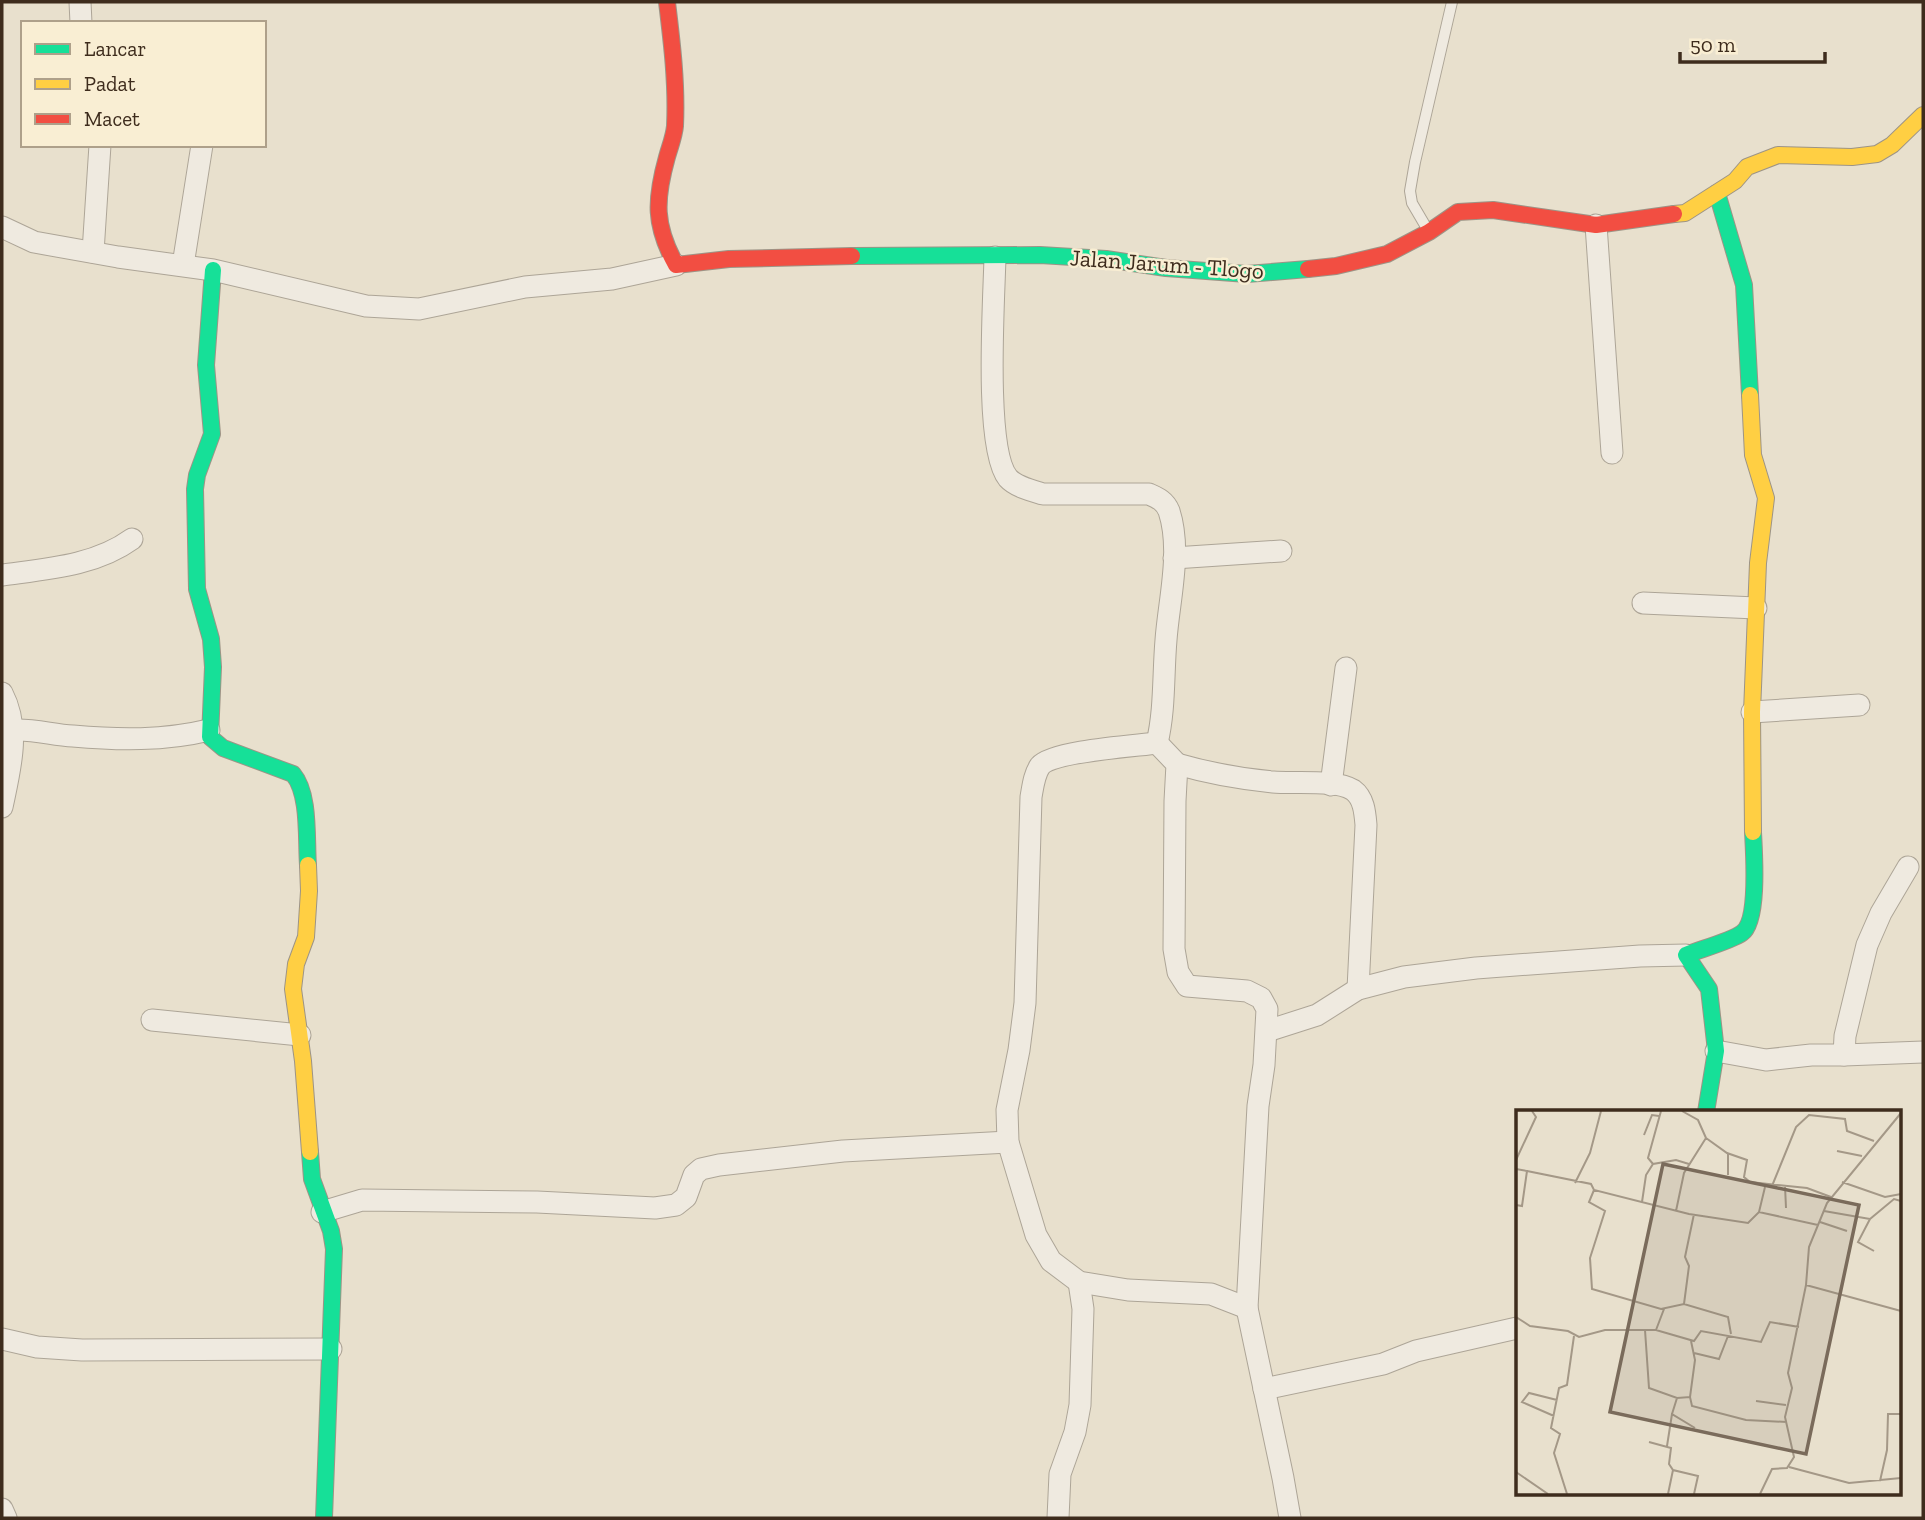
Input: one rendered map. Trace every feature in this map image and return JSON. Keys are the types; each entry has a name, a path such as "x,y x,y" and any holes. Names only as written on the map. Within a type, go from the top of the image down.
{"street":[{"path":"80,2 81,21"},
{"path":"2,227 34,242 213,270 366,306 419,309 525,287 612,279 676,265 662,243 657,217 659,191 675,130 676,93 667,2"},
{"name":"Jalan Jarum - Tlogo","path":"676,265 783,257 1040,255 1247,274 1353,263 1387,254 1429,232 1458,212 1493,209 1596,225 1685,213 1735,181 1747,167 1778,155 1852,157 1877,154 1892,145 1923,115"},
{"path":"93,253 100,147"},
{"path":"183,265 202,147"},
{"path":"1267,1031 1317,1015 1358,989 1404,977 1476,968 1686,955 1742,933 1750,924 1754,878 1752,712 1755,608 1766,499 1753,455 1744,285 1717,193"},
{"path":"1596,225 1612,453"},
{"path":"995,257 993,427 1000,459 1009,479 1026,489 1043,494 1149,494 1163,500 1168,509 1174,558 1161,726 1157,743"},
{"path":"213,270 206,365 212,434 197,475 195,489 197,589 211,639 213,667 208,719 211,737 223,748 293,774 300,782 304,797 309,891 306,937 296,964 293,989 300,1035 312,1180 333,1237 334,1249 324,1518"},
{"path":"2,575 102,556 132,539"},
{"path":"1174,558 1281,551"},
{"path":"1643,603 1755,608"},
{"path":"1331,785 1346,668"},
{"path":"2,693 14,730 2,807"},
{"path":"1752,712 1858,705"},
{"path":"14,730 33,729 71,736 125,739 168,738 209,730"},
{"path":"1157,743 1177,764 1264,781 1350,788 1358,794 1365,813 1358,989"},
{"path":"1157,743 1064,755 1042,764 1034,778 1031,797 1025,1003 1007,1110 1008,1142 1036,1235 1051,1261 1079,1282 1128,1290 1212,1294 1247,1308"},
{"path":"1177,764 1174,949 1178,972 1187,986 1247,991 1261,998 1267,1009 1258,1106 1247,1308 1290,1518"},
{"path":"1844,1055 1845,1036 1867,944 1881,913 1908,867"},
{"path":"1686,955 1709,989 1716,1051 1706,1110"},
{"path":"152,1020 300,1035"},
{"path":"1716,1051 1766,1060 1811,1055 1923,1052"},
{"path":"322,1212 362,1200 537,1202 655,1208 676,1205 686,1197 694,1175 701,1168 843,1151 1008,1142"},
{"path":"1058,1518 1060,1474 1075,1432 1080,1405 1083,1322 1079,1282"},
{"path":"1264,1389 1383,1364 1416,1351 1516,1328"},
{"path":"2,1339 37,1347 82,1350 331,1349"},
{"path":"2,1509 6,1518"}],"lane":[{"path":"1429,232 1412,203 1410,191 1452,2"}],"traffic: fast":[{"path":"1717,193 1744,285 1750,395"},
{"path":"852,256 1040,255 1247,274 1308,269"},
{"path":"213,270 206,365 212,434 197,475 195,489 197,589 211,639 213,667 210,737 223,748 293,774 305,805 308,865"},
{"path":"1706,1110 1716,1051 1709,989 1686,955 1737,936 1747,926 1754,886 1753,832"},
{"path":"310,1152 312,1179 331,1231 334,1249 324,1518"}],"traffic: slow":[{"path":"1674,214 1685,213 1735,181 1747,167 1778,155 1852,157 1877,154 1892,145 1923,115"},
{"path":"1750,395 1753,455 1766,498 1758,563 1752,712 1753,832"},
{"path":"308,865 306,937 296,964 293,989 303,1061 310,1152"}],"traffic: jam":[{"path":"667,2 675,79 675,126 660,186 659,212 660,225 676,265 729,259 852,256"},
{"path":"1308,269 1336,266 1387,254 1429,232 1458,212 1493,210 1596,225 1674,214"}]}
